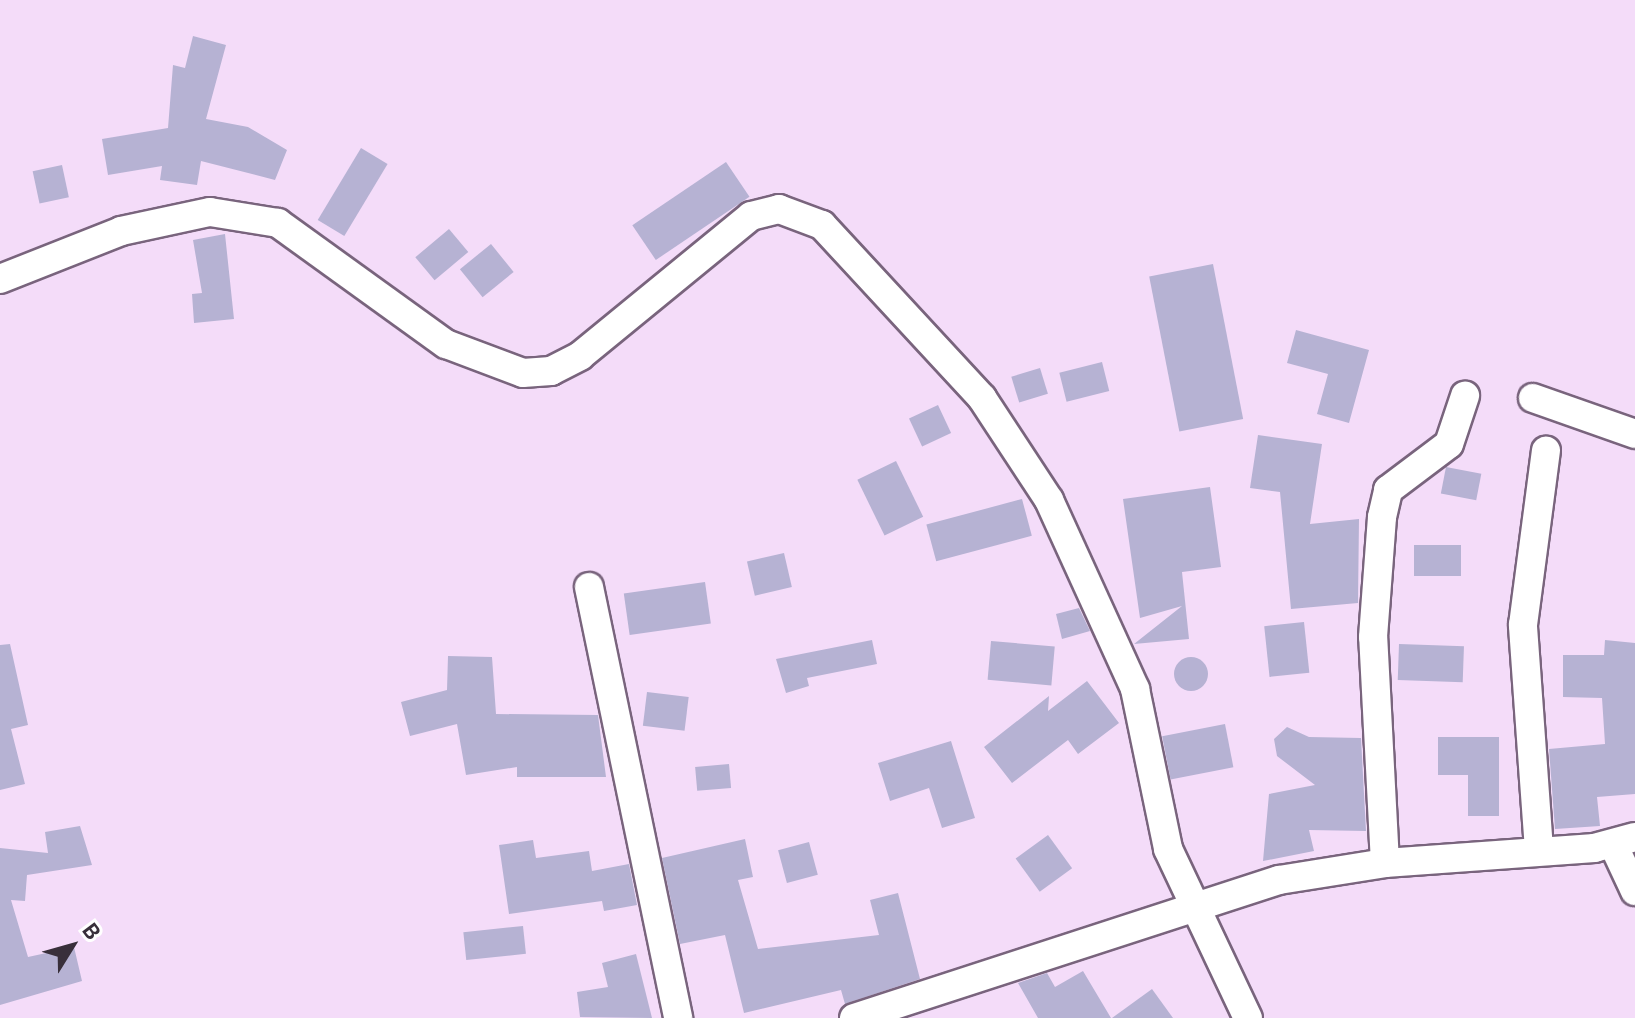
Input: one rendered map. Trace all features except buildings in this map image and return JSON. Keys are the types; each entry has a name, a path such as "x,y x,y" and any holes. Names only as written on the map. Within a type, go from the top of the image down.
{"street":[{"path":"0,279 121,231 210,212 265,221 339,263 446,344 523,373 551,371 751,216 779,209 803,215 822,225 982,398 1049,500 1135,689 1162,828 1248,1018"},
{"path":"1385,863 1373,637 1382,517 1388,490 1449,444 1465,396"},
{"path":"1533,398 1635,434"},
{"path":"1539,850 1523,625 1546,451"},
{"path":"589,587 678,1018"},
{"path":"854,1018 1279,880 1385,863 1624,840 1635,891"}]}
